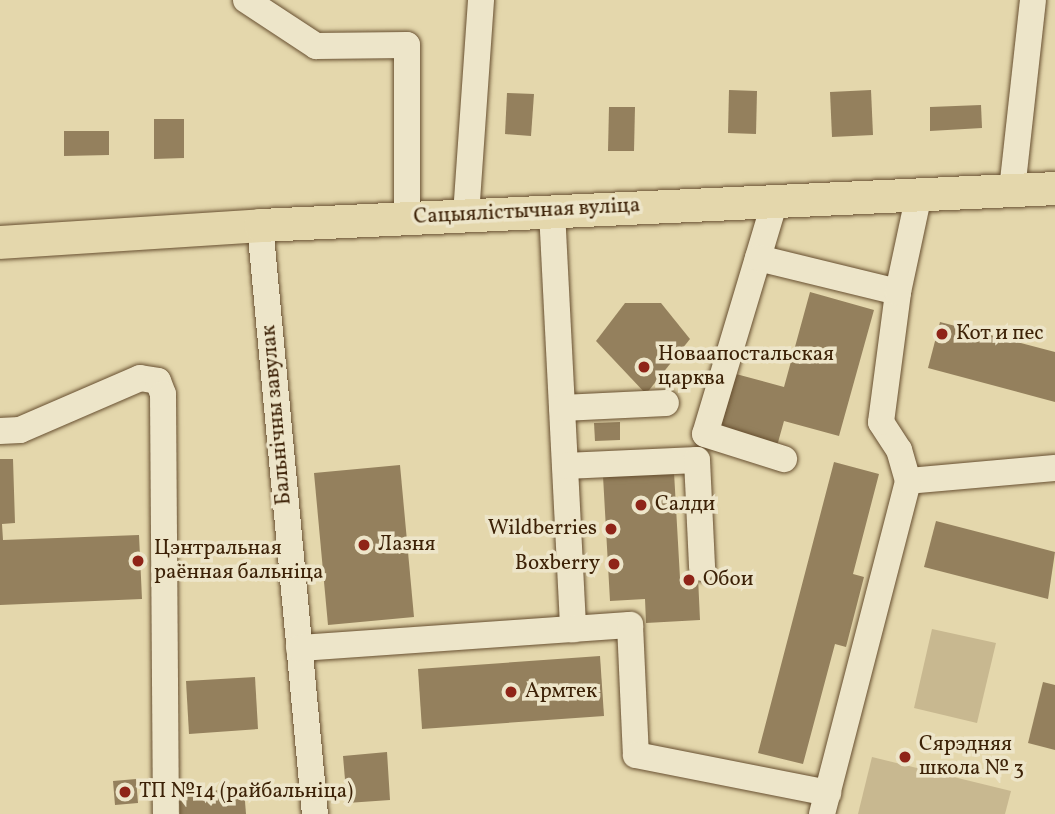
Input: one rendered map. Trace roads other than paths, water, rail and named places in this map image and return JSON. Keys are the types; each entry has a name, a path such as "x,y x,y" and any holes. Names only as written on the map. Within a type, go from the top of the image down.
{"main road":[{"name":"Сацыялістычная вуліца","path":"0,242 260,225 1055,188"}],"street":[{"path":"246,0 316,46 407,45 407,218"},
{"path":"466,215 481,0"},
{"path":"1013,190 1033,0"},
{"path":"299,648 630,625 636,755 825,804 908,481 900,450 881,422 898,292 919,194"},
{"path":"702,568 697,460 775,201"},
{"path":"552,211 573,629"},
{"name":"Бальнічны завулак","path":"260,225 316,814"},
{"path":"758,258 898,292"},
{"path":"0,431 20,430 140,378 158,381 163,394 166,814"},
{"path":"562,408 666,403"},
{"path":"705,434 784,459"},
{"path":"565,466 697,460"},
{"path":"908,481 1055,468"}],"place":[{"name":"Кот и пес","path":"942,334"},
{"name":"Новаапостальская царква","path":"644,367"},
{"name":"Салди","path":"641,505"},
{"name":"Wildberries","path":"611,529"},
{"name":"Лазня","path":"364,545"},
{"name":"Цэнтральная раённая бальніца","path":"138,561"},
{"name":"Boxberry","path":"614,564"},
{"name":"Обои","path":"689,580"},
{"name":"Армтек","path":"511,692"},
{"name":"Сярэдняя школа № 3","path":"905,757"},
{"name":"ТП №14 (райбальніца)","path":"125,792"}]}
